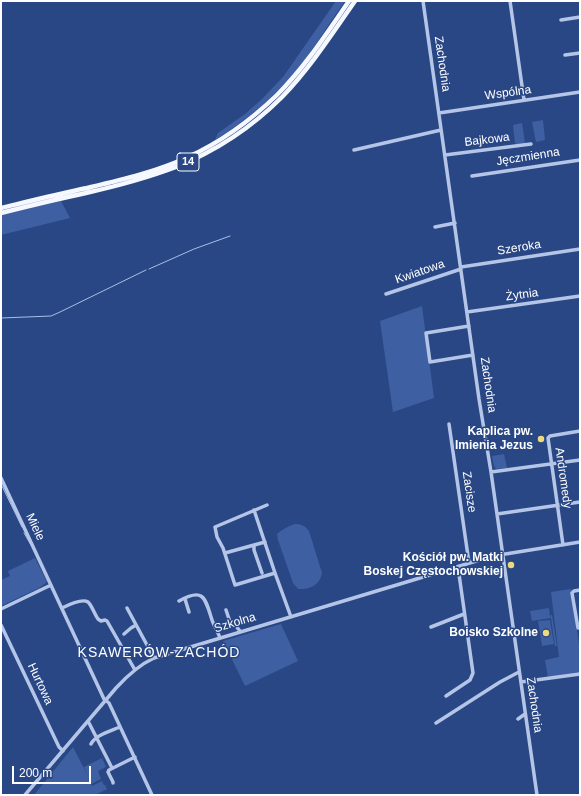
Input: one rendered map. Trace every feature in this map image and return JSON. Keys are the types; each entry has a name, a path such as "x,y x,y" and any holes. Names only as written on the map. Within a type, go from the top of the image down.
{"main road":[{"name":"14","path":"1,208 143,174 188,157 223,138 257,113 291,80 317,48 349,1"},
{"name":"14","path":"1,212 145,178 178,166 214,148 248,126 281,97 301,76 355,1"}],"street":[{"name":"Zachodnia","path":"423,1 537,795"},
{"path":"510,1 524,100"},
{"path":"561,20 580,17"},
{"path":"566,55 580,53"},
{"name":"Wspólna","path":"439,113 580,92"},
{"path":"354,150 442,130"},
{"name":"Bajkowa","path":"445,155 532,144"},
{"name":"Jęczmienna","path":"472,176 580,160"},
{"path":"435,227 454,223"},
{"name":"Szeroka","path":"461,268 580,249"},
{"name":"Kwiatowa","path":"386,294 461,268"},
{"name":"Żytnia","path":"467,312 580,296"},
{"path":"469,326 426,333 430,362 473,355"},
{"name":"Zacisze","path":"449,424 469,563"},
{"name":"Andromedy","path":"563,545 548,437 580,431"},
{"path":"491,472 580,460"},
{"name":"Miele","path":"1,478 105,700 108,702 152,795"},
{"path":"497,514 580,502"},
{"path":"267,505 215,527 217,537 225,553 235,585 275,573"},
{"path":"254,510 291,616"},
{"path":"225,553 265,542"},
{"name":"Szkolna","path":"25,795 121,682 144,663 154,658 240,631 502,554 580,542"},
{"path":"254,545 254,550 262,573"},
{"path":"446,696 470,680 473,673 458,566"},
{"path":"1,609 51,585"},
{"path":"578,628 572,593 580,590"},
{"path":"179,601 194,595 203,597 220,638"},
{"path":"186,598 189,612"},
{"path":"62,608 81,601 89,602 98,619 101,621 107,621 135,670"},
{"path":"127,608 154,658"},
{"path":"226,610 230,622 240,631"},
{"path":"124,634 135,624 135,613"},
{"path":"431,627 464,614"},
{"name":"Hurtowa","path":"1,625 59,747 63,751"},
{"path":"436,723 500,682 519,672"},
{"path":"521,682 580,674"},
{"path":"518,719 525,714"},
{"path":"88,721 112,768"},
{"path":"91,744 91,742 96,738 120,727"},
{"path":"113,783 108,771 135,758"}],"shaded area":[{"path":"336,1 345,1 298,69 255,112 215,140 218,133 245,114 283,77"},
{"path":"543,120 545,140 536,142 532,122"},
{"path":"522,123 525,143 518,145 515,143 513,125"},
{"path":"61,201 70,218 1,235 1,215"},
{"path":"422,306 434,398 393,412 380,321"},
{"path":"504,454 507,468 496,469 492,456"},
{"path":"295,524 300,524 309,531 322,573 318,582 314,586 308,588 298,589 293,583 278,540 277,534"},
{"path":"35,558 47,582 39,588 1,606 1,580 10,576 8,571"},
{"path":"571,589 580,651 580,673 548,678 545,660 559,657 551,592"},
{"path":"549,608 550,617 552,615 557,646 555,646 551,618 532,621 530,611"},
{"name":"Boisko Szkolne","path":"550,620 554,644 542,646 538,621"},
{"path":"281,624 298,661 245,686 223,641"},
{"path":"73,747 88,776 84,767 102,758 106,767 98,771 101,779 91,784 92,786 102,781 107,789 97,795 34,795"}],"waterway":[{"path":"149,269 194,249 230,236"},
{"path":"1,318 51,316 146,270"},
{"path":"1,484 22,527"},
{"path":"24,533 31,545"}],"place":[{"name":"Kaplica pw. Imienia Jezus","path":"541,439"},
{"name":"Kościół pw. Matki Boskej Częstochowskiej","path":"511,565"},
{"name":"Boisko Szkolne","path":"546,633"}],"district":[{"name":"KSAWERÓW-ZACHÓD","path":"159,653"}]}
